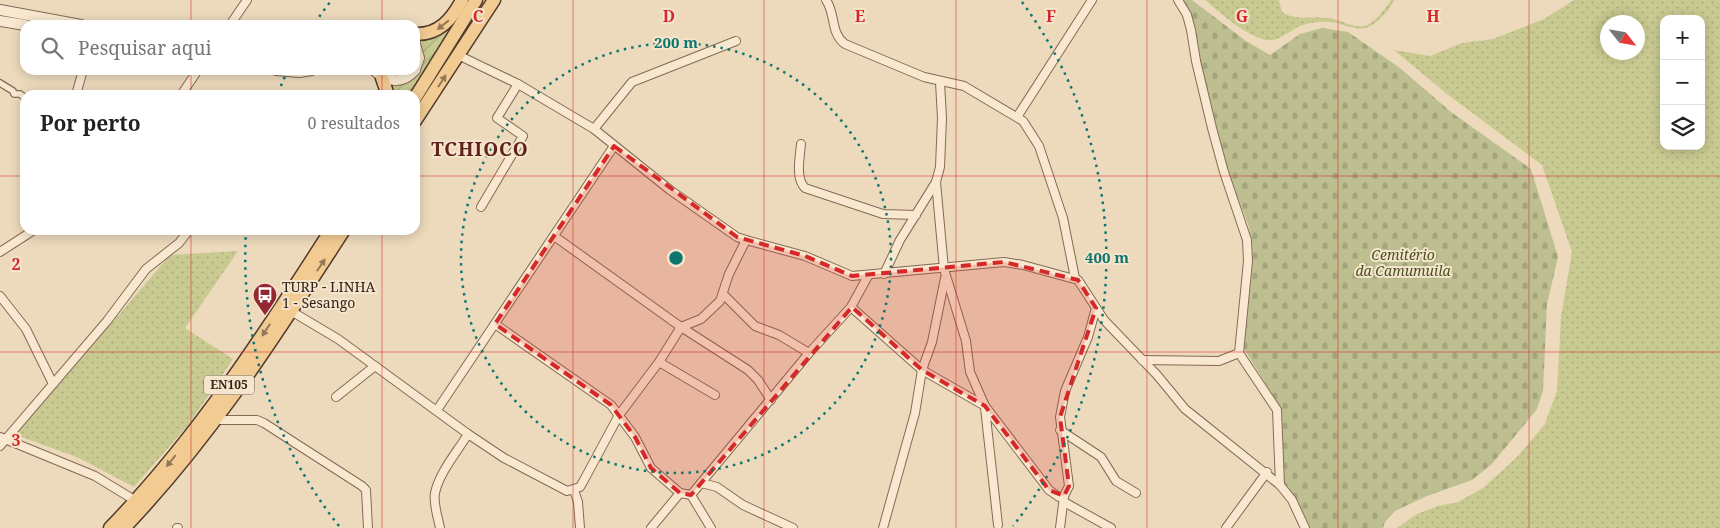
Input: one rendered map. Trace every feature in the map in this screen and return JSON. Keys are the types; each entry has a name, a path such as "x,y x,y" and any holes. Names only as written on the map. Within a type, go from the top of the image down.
{"main road":[{"path":"420,34 430,33 452,18 462,0"},
{"path":"420,90 476,0"},
{"path":"420,113 494,0"},
{"path":"378,75 386,90"},
{"name":"EN105","path":"110,528 136,501 212,408 328,235"},
{"name":"EN105","path":"124,528 173,476 217,420 341,235"}],"street":[{"path":"233,20 247,0"},
{"path":"826,0 830,6 836,34 845,44 924,77 964,86 1017,117 1028,126 1039,146 1063,218 1075,278"},
{"path":"1017,117 1092,0"},
{"path":"1178,0 1192,30 1196,61 1212,128 1224,172 1247,240 1248,262 1240,352 1277,410 1280,484"},
{"path":"0,10 54,20"},
{"path":"0,21 20,25"},
{"path":"594,129 632,82 736,40"},
{"path":"458,55 518,84 594,129 670,190 737,237 805,256 838,272 852,276 945,272 1004,262 1075,278 1080,282 1104,320 1194,417 1280,484 1292,500 1305,528"},
{"path":"77,90 81,75"},
{"path":"184,90 195,75"},
{"path":"381,75 400,81 410,75"},
{"path":"940,82 940,158 936,182 945,272 966,341 970,372 984,406 1049,490 1111,528"},
{"path":"0,83 13,91 14,94 20,94"},
{"path":"480,207 522,141 522,133 497,118 518,84"},
{"path":"801,144 799,176 800,183 805,188 883,214 916,215"},
{"path":"437,410 614,146"},
{"path":"884,274 900,240 936,182"},
{"path":"0,252 26,235"},
{"path":"0,446 3,439 107,321 146,268 179,243 185,235"},
{"path":"554,236 681,327 754,374 771,400"},
{"path":"291,311 338,339 504,458 568,491 574,490 584,480 619,415 659,362 681,327 701,319 720,300 729,274 746,240"},
{"path":"883,528 916,413 922,370 932,342 945,272"},
{"path":"691,495 809,353 851,307 868,276"},
{"path":"723,294 754,326 794,342 809,353"},
{"path":"0,296 26,329 53,384"},
{"path":"851,307 922,370 984,406"},
{"path":"1060,528 1064,499 1069,486 1060,430 1060,417 1065,391 1088,337 1096,308"},
{"path":"495,324 611,405 635,437 651,468 680,494 691,495"},
{"path":"1142,360 1219,361 1240,352"},
{"path":"659,362 716,395"},
{"path":"336,397 375,366"},
{"path":"984,406 998,525"},
{"path":"217,420 257,420 264,423 362,486 366,490 368,528"},
{"path":"1060,430 1101,457 1116,481 1136,493"},
{"path":"440,528 435,506 435,493 441,478 468,434"},
{"path":"3,439 95,476 136,501"},
{"path":"1226,528 1267,472"},
{"path":"701,483 717,487 742,505 793,528"},
{"path":"574,490 578,502 580,528"},
{"path":"651,528 680,494"},
{"path":"691,495 711,528"}],"highlighted area":[{"path":"614,146 737,237 805,256 852,276 1004,262 1078,280 1096,308 1060,417 1069,486 1064,496 1049,490 985,406 922,370 852,307 691,495 680,493 651,468 635,437 611,405 495,324"}],"green space":[{"name":"Cemitério da Camumuila","path":"1183,0 1192,0 1246,41 1270,55 1300,34 1322,28 1348,32 1400,68 1451,112 1531,169 1558,257 1547,304 1543,391 1537,409 1492,464 1472,480 1427,496 1395,511 1385,522 1383,528 1309,528 1298,502 1284,484 1282,417 1279,405 1244,349 1253,260 1252,241 1248,224 1228,172 1200,60 1191,13"},
{"path":"1205,0 1279,0 1282,12 1288,15 1328,18 1350,25 1363,26 1371,23 1391,0 1394,0 1383,16 1368,27 1354,28 1331,22 1315,22 1300,26 1278,39 1268,40 1254,36 1239,27"},
{"path":"1574,0 1720,0 1720,528 1397,528 1417,514 1438,506 1458,502 1483,488 1517,457 1545,424 1557,391 1561,317 1572,252 1542,165 1447,94 1394,50 1430,56 1462,43 1493,39 1544,19"},
{"path":"463,9 412,90 392,90 391,85 409,81 416,75 420,75 424,62 422,40 440,34"},
{"path":"238,251 185,328 233,359 189,424 134,487 79,458 16,435 170,255"}],"place":[{"name":"TURP - LINHA 1 - Sesango","path":"265,316"}],"district":[{"name":"TCHIOCO","path":"480,149"}]}
